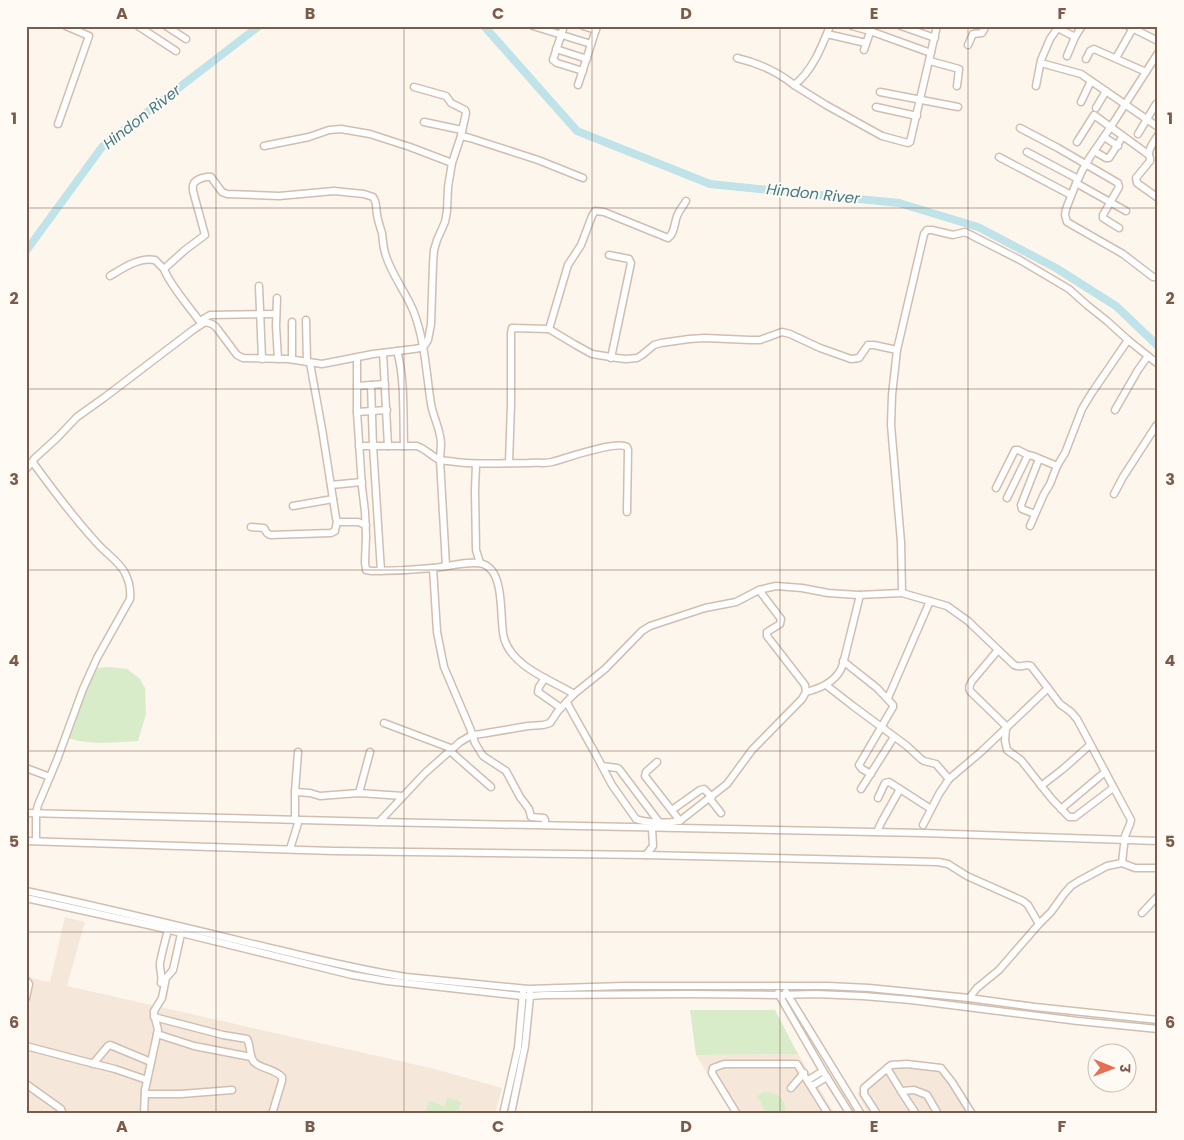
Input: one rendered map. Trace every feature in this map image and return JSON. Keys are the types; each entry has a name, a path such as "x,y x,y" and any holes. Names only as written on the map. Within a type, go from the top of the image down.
{"street":[{"path":"58,124 89,36 66,26"},
{"path":"138,26 176,51"},
{"path":"166,26 186,39"},
{"path":"533,26 592,44"},
{"path":"564,26 556,49 555,62 583,71"},
{"path":"578,85 597,28 583,26"},
{"path":"794,85 801,80 821,48 830,26"},
{"path":"852,26 871,29 931,53"},
{"path":"901,26 935,38"},
{"path":"737,58 768,68 826,105 882,136 908,143 910,142 917,116 938,26"},
{"path":"968,45 973,34 982,33 986,26"},
{"path":"1067,56 1082,26"},
{"path":"1036,86 1041,63 1050,38 1057,27 1075,37"},
{"path":"1116,58 1130,27 1158,41"},
{"path":"864,50 871,29"},
{"path":"827,34 866,43"},
{"path":"556,49 587,59"},
{"path":"1086,59 1090,51 1094,49 1146,72"},
{"path":"1158,53 1086,164 1077,181 1065,215 1067,222 1124,254 1153,277 1158,277"},
{"path":"930,61 959,68 957,86"},
{"path":"1041,63 1081,74 1158,127"},
{"path":"1081,102 1090,80"},
{"path":"201,322 208,322 216,327 237,355 249,359 278,358 322,364 414,349 425,345 428,340 431,324 434,250 445,222 452,163 466,110 451,103 448,97 442,94 414,87"},
{"path":"1096,108 1106,91"},
{"path":"880,92 958,107"},
{"path":"1138,134 1156,104"},
{"path":"876,107 917,116"},
{"path":"1077,142 1094,116 1149,155"},
{"path":"424,122 461,133 470,138 583,178"},
{"path":"1020,128 1118,183 1119,187 1103,218 1119,228"},
{"path":"264,146 329,130 341,129 370,134 452,163"},
{"path":"1158,135 1150,149 1150,161 1137,175 1136,181 1158,198"},
{"path":"1094,151 1109,158 1123,136"},
{"path":"1104,137 1118,146"},
{"path":"1027,152 1126,211"},
{"path":"999,157 1071,196"},
{"path":"164,269 205,235 193,186 195,182 206,177 211,177 222,192 227,194 279,196 334,191 370,195 375,199 386,258 413,312 428,370 433,415 441,445 440,460 446,566"},
{"path":"549,329 568,265 581,245 595,211 604,212 668,238 675,228 677,216 686,201"},
{"path":"902,593 901,542 891,425 892,395 897,350 925,232 930,230 953,235 965,232 1020,260 1069,289 1158,364"},
{"path":"608,255 628,258 631,263 611,358"},
{"path":"110,276 127,266 146,260 155,260 164,269 176,290 201,322"},
{"path":"259,286 262,359"},
{"path":"277,298 278,358"},
{"path":"26,469 36,456 77,417 210,315 276,314"},
{"path":"251,526 264,528 270,535 331,533 335,531 336,521 331,485 309,362 306,320"},
{"path":"292,322 292,359"},
{"path":"510,464 511,330 515,327 549,329 592,354 626,359 637,358 654,345 662,342 705,338 760,340 782,332 820,348 851,358 859,358 868,345 897,350"},
{"path":"1030,526 1091,394 1128,340"},
{"path":"397,351 402,378 404,446"},
{"path":"384,353 388,446"},
{"path":"1116,410 1148,356"},
{"path":"357,358 357,412 366,525 366,570 433,568 471,563 489,568 496,577 504,637 507,646 520,663 574,694"},
{"path":"358,386 385,384"},
{"path":"371,385 381,571"},
{"path":"357,412 387,410"},
{"path":"1114,494 1158,424"},
{"path":"359,446 420,447 440,460 476,464 510,464 550,462 607,447 625,446 628,450 627,512"},
{"path":"996,488 1015,450 1057,466"},
{"path":"1007,498 1028,455"},
{"path":"1035,514 1022,509 1021,505 1040,459"},
{"path":"33,461 96,542 125,572 131,593 130,599 97,658 83,689 38,805 36,813 36,841"},
{"path":"476,464 476,550 480,564"},
{"path":"331,485 362,482"},
{"path":"293,506 333,499"},
{"path":"336,521 358,522 366,525"},
{"path":"433,568 437,632 444,667 477,747 482,756 506,771 520,797 528,806 531,817 544,818 545,825"},
{"path":"380,822 425,773 460,742 472,735 547,724 574,694 605,669 642,631 650,626 705,608 736,602 759,590 776,586 860,595 902,593 947,606 968,621 1016,667 1028,664 1031,666 1060,704 1077,719 1131,820 1124,840 1122,864"},
{"path":"566,703 612,785 636,819 659,822 680,821 727,784 752,750 802,699 806,692 805,685 767,636 767,632 780,624 781,619 759,590"},
{"path":"806,692 817,690 826,685 840,672 860,595"},
{"path":"888,698 930,601"},
{"path":"998,650 972,681 969,688 1006,727 1005,741 1007,750 1021,760 1061,809 1070,817 1075,817 1113,788"},
{"path":"843,661 893,704 859,765 871,774"},
{"path":"545,678 538,687 538,692 561,708"},
{"path":"826,685 908,746 924,761 936,764 949,779"},
{"path":"923,825 949,779 982,751 1048,688"},
{"path":"384,723 451,750 491,787"},
{"path":"862,789 894,737"},
{"path":"1042,786 1090,745"},
{"path":"290,849 297,820 294,792 298,752"},
{"path":"359,793 370,752"},
{"path":"657,762 646,772 645,776 680,821"},
{"path":"602,766 619,769 659,822"},
{"path":"26,768 50,777"},
{"path":"1061,809 1105,772"},
{"path":"878,798 886,782 931,809"},
{"path":"672,810 704,789 721,813"},
{"path":"877,832 900,789"},
{"path":"294,792 320,796 359,793 403,796"},
{"path":"26,813 877,832 1158,841"},
{"path":"646,855 652,846 652,828"},
{"path":"26,841 290,849 938,862 948,864 967,876 1023,901 1028,905 1039,924"},
{"path":"969,998 977,988 999,970 1051,912 1071,886 1079,880 1107,866 1117,864 1135,868 1158,868"},
{"path":"26,891 182,935 387,981 545,995 815,994 863,996 1078,1021 1158,1028"},
{"path":"1142,913 1158,896"},
{"path":"26,898 167,935 182,935"},
{"path":"159,1004 163,976 160,970 160,963 167,935"},
{"path":"144,1114 147,1080 158,1026 154,1018 154,1011 162,998 166,978 173,970 182,935"},
{"path":"26,980 29,984 26,998"},
{"path":"526,993 624,986 828,986 969,998 1035,1008 1158,1020"},
{"path":"783,986 861,1114"},
{"path":"774,987 850,1114"},
{"path":"504,1114 518,1048 526,993"},
{"path":"510,1114 525,1046 526,993"},
{"path":"154,1018 247,1039 252,1057 256,1063 282,1077 272,1114"},
{"path":"157,1034 194,1046 252,1057"},
{"path":"93,1064 110,1045 151,1062"},
{"path":"26,1046 115,1068 147,1080"},
{"path":"738,1114 712,1073 713,1068 724,1064 797,1064 828,1114"},
{"path":"877,1114 864,1094 864,1088 891,1065 907,1064 941,1068 972,1114"},
{"path":"887,1068 916,1114"},
{"path":"791,1088 804,1073"},
{"path":"810,1083 825,1074"},
{"path":"26,1084 61,1109 63,1114"},
{"path":"145,1094 181,1094 232,1090"},
{"path":"902,1091 912,1090 927,1095 938,1114"}],"shaded area":[{"path":"65,917 85,922 67,986 435,1069 502,1088 495,1114 26,1114 26,977 50,982"},
{"path":"798,1054 835,1114 732,1114 696,1055"},
{"path":"889,1061 943,1065 974,1114 869,1114 857,1094"}],"green space":[{"path":"96,668 127,669 139,678 145,688 146,714 138,741 111,743 82,742 67,737 84,689"},
{"path":"690,1010 775,1010 798,1054 696,1055"},
{"path":"764,1092 773,1093 783,1100 785,1114 767,1114 757,1096"},
{"path":"448,1097 461,1102 458,1110 468,1114 425,1114 429,1100 444,1106"}],"waterway":[{"name":"Hindon River","path":"26,251 102,147 259,26"},
{"name":"Hindon River","path":"484,26 577,131 710,184 899,203 978,227 1056,268 1116,306 1158,346"}]}
